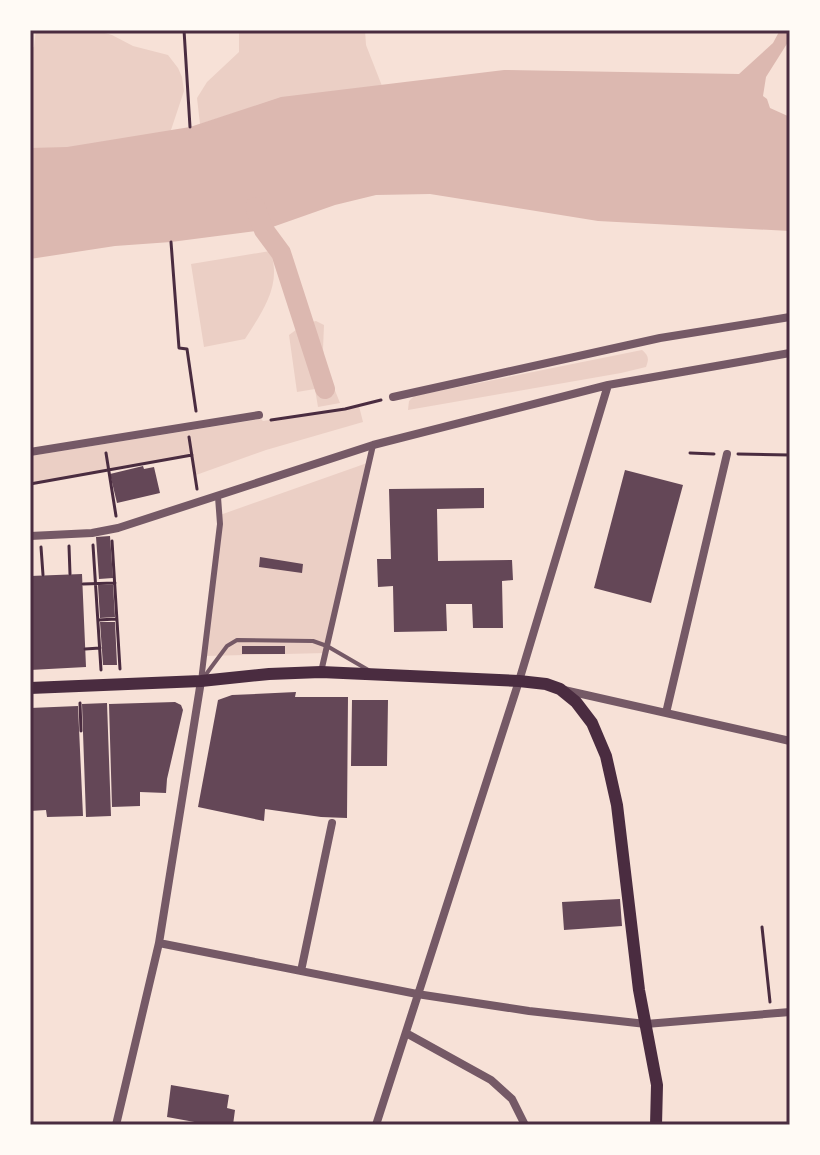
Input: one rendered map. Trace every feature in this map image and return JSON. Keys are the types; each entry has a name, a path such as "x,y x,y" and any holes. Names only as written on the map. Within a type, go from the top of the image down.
{"main road":[{"path":"30,688 321,672 519,681 560,689 576,702 592,723 606,756 617,805 639,990 657,1085 656,1125"}],"street":[{"path":"393,397 660,338 790,317"},
{"path":"30,536 115,529 373,445 608,385 790,353"},
{"path":"376,1125 519,681 608,385"},
{"path":"30,452 259,415"},
{"path":"321,672 373,445"},
{"path":"666,713 727,454"},
{"path":"116,1125 159,943 201,681 220,524 218,497"},
{"path":"560,689 790,741"},
{"path":"301,971 332,823"},
{"path":"159,943 417,994 646,1024 790,1012"},
{"path":"406,1033 491,1080 512,1099 525,1125"}],"lane":[{"path":"201,681 227,646 237,640 307,639 327,646 375,674"}],"path":[{"path":"184,30 190,127"},
{"path":"171,242 179,348 187,349 198,424"},
{"path":"259,415 262,421 345,409 393,397"},
{"path":"187,426 199,503"},
{"path":"103,439 115,529 116,619 121,685"},
{"path":"30,484 192,455"},
{"path":"92,533 102,685"},
{"path":"68,535 70,574"},
{"path":"40,536 43,575"},
{"path":"83,584 115,583"},
{"path":"98,620 116,619"},
{"path":"85,649 100,648"},
{"path":"80,707 81,731"},
{"path":"762,927 772,1013"}],"shaded area":[{"path":"36,30 94,30 133,46 168,55 182,77 184,91 170,133 30,156 30,48 34,47"},
{"path":"239,30 365,30 366,45 382,86 281,98 200,124 197,98 207,82 239,52"},
{"path":"780,30 790,30 790,39 766,77 763,96 770,108 790,117 790,231 598,221 430,194 376,195 335,205 264,230 115,246 30,259 30,148 67,147 190,127 281,97 504,70 739,74 773,43"},
{"path":"270,251 274,275 269,297 245,339 204,347 191,264"},
{"path":"316,321 324,325 326,368 340,403 318,407 315,389 297,392 289,335 304,324"},
{"path":"642,350 648,358 646,367 408,410 409,401 414,396"},
{"path":"359,406 363,422 266,450 196,475 192,455 30,484 30,456"},
{"path":"370,462 326,653 204,656 220,515"}],"building":[{"path":"143,466 144,469 154,467 160,493 117,503 110,474"},
{"path":"625,470 683,485 651,603 594,588"},
{"path":"484,488 484,508 437,509 438,561 512,560 513,580 502,581 503,628 473,628 472,604 446,604 447,631 394,632 393,586 378,587 377,559 391,559 389,489"},
{"path":"110,536 113,578 99,579 96,537"},
{"path":"260,557 303,564 302,573 259,567"},
{"path":"82,574 86,667 30,670 30,576"},
{"path":"98,585 113,585 115,617 100,618"},
{"path":"100,622 115,622 117,665 103,665"},
{"path":"242,646 285,646 285,654 242,654"},
{"path":"296,692 295,697 348,697 347,818 265,809 264,821 198,807 218,700 232,695"},
{"path":"352,700 388,700 387,766 351,766"},
{"path":"175,702 183,710 166,793 140,792 140,806 112,807 109,704"},
{"path":"107,703 111,816 86,817 82,704"},
{"path":"78,706 83,816 47,817 46,810 30,811 30,708"},
{"path":"620,899 622,926 564,930 562,902"},
{"path":"171,1085 229,1095 227,1108 235,1110 233,1125 211,1125 167,1117"}],"waterway":[{"path":"255,207 264,230 281,253 325,389"}]}
